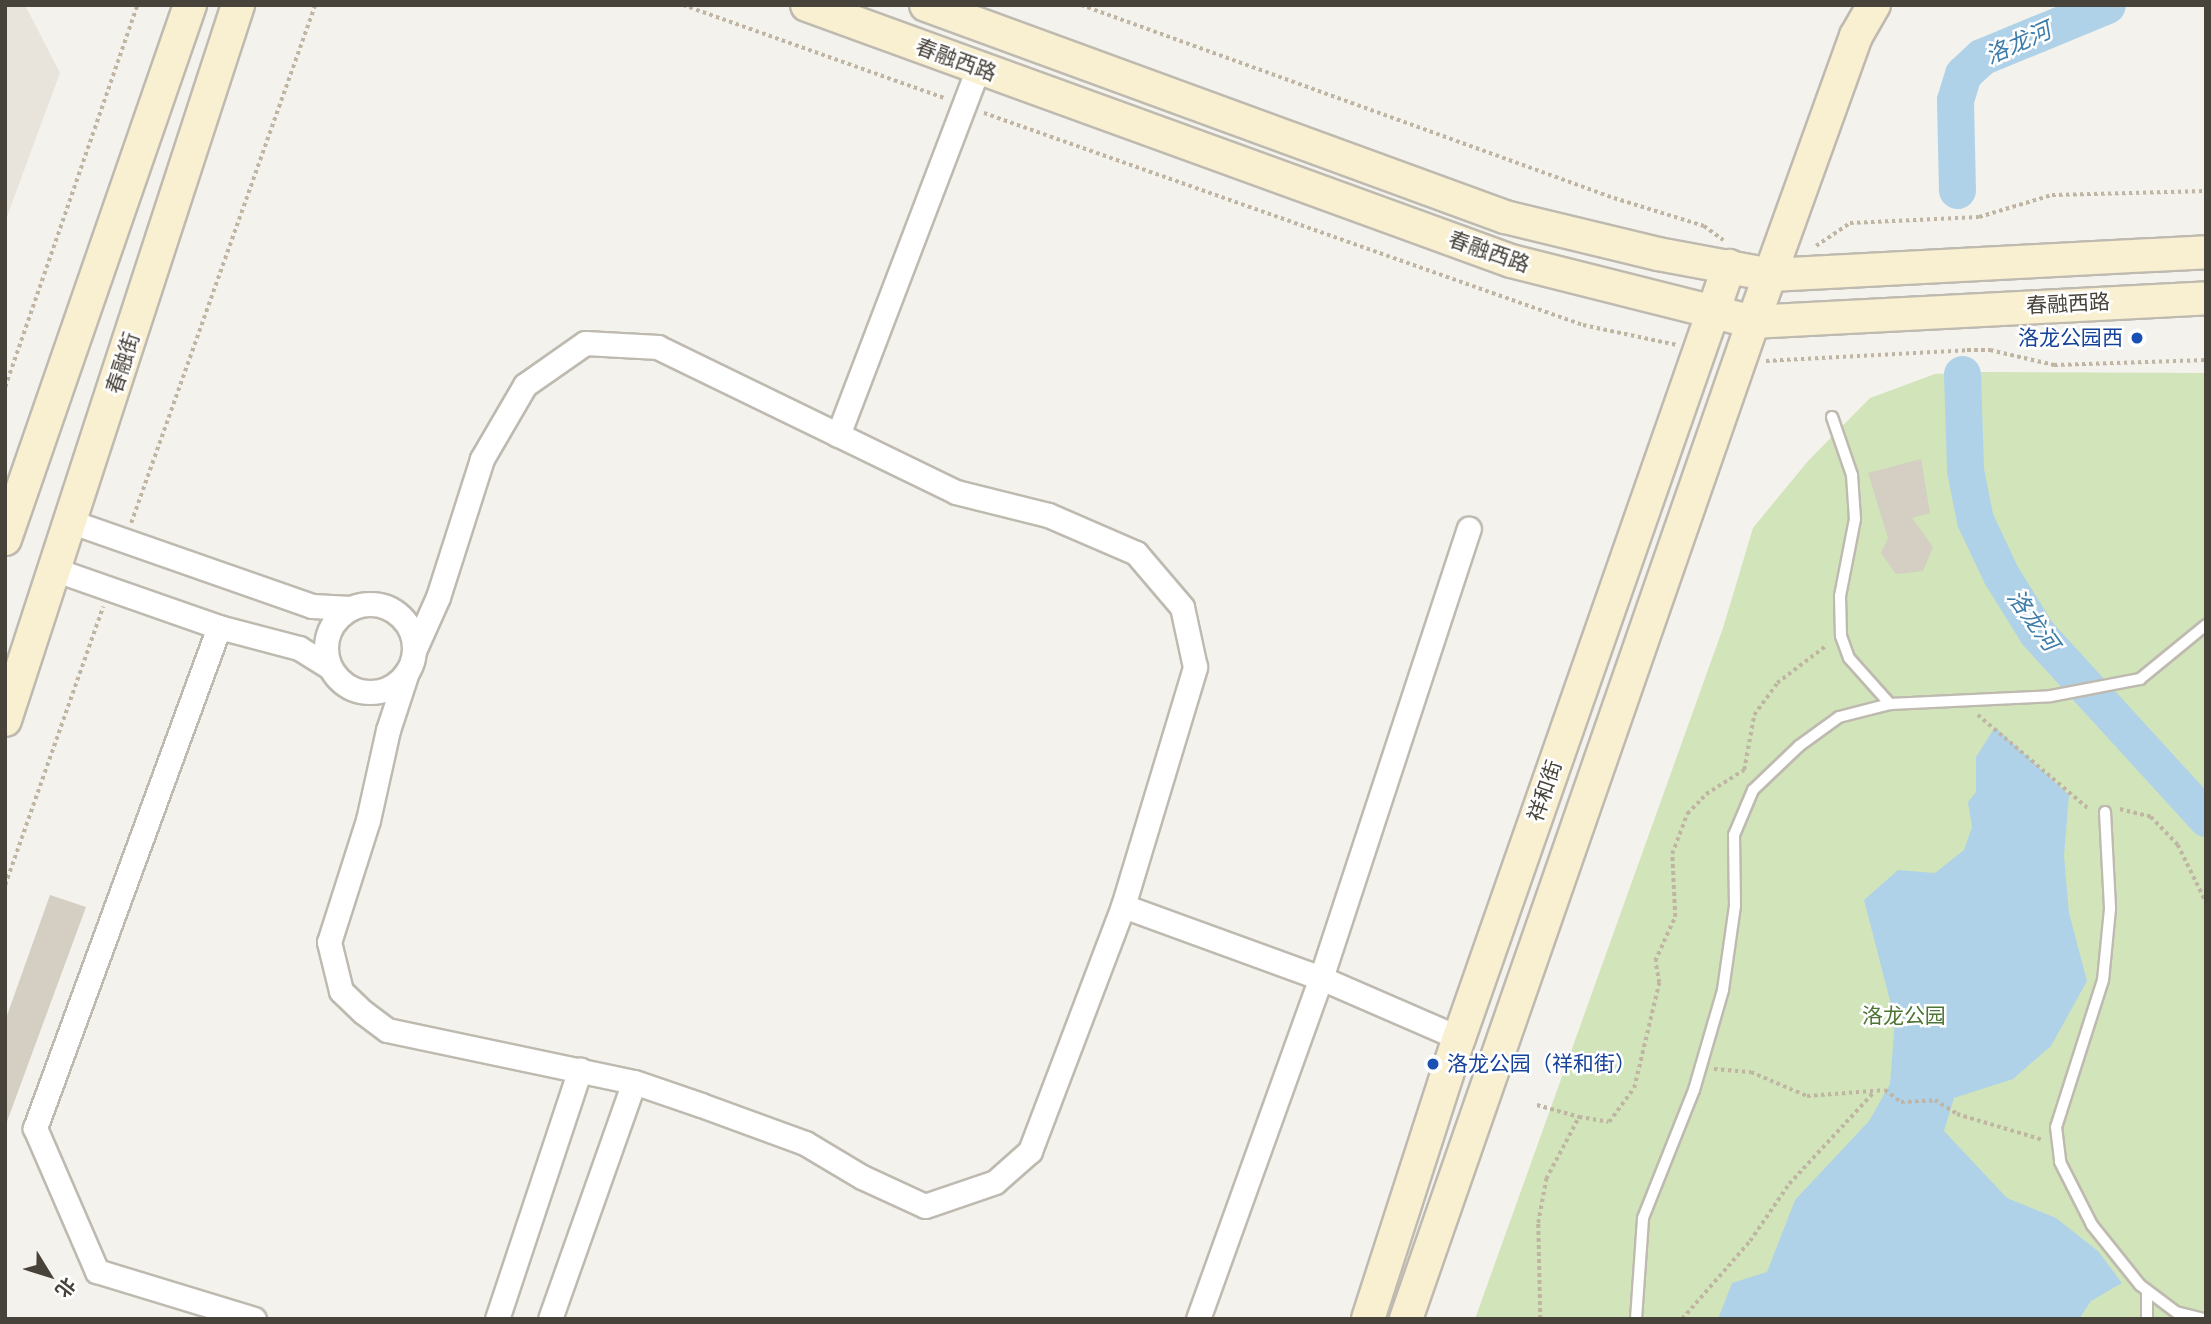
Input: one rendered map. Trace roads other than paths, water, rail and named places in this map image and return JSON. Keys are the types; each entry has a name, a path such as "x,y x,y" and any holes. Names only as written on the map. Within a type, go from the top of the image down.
{"main road":[{"path":"5,539 190,5"},
{"name":"春融街","path":"5,720 72,522 238,5"},
{"path":"201,116 250,5"},
{"name":"春融西路","path":"807,5 1511,261 1753,322 2206,298"},
{"name":"春融西路","path":"926,5 1505,217 1728,254 1771,275 2206,252"},
{"name":"祥和街","path":"1406,1319 1738,363 1856,37 1874,5"},
{"name":"祥和街","path":"1368,1319 1459,1038 1711,312 1728,254"}],"street":[{"path":"838,435 978,68"},
{"path":"585,343 658,346 956,492 1048,515 1136,553 1182,607 1195,667 1123,906 1030,1151 995,1182 925,1206 862,1177 805,1143 635,1082 387,1030 341,991 329,942 368,820 388,730 410,662 438,597 482,459 525,385 585,343"},
{"path":"72,522 124,543 312,606 351,608 374,603 395,611 418,609 438,597"},
{"path":"1198,1319 1321,978 1469,529"},
{"path":"56,570 219,626 299,648 330,667 345,684 366,692 382,711 388,730"},
{"path":"330,667 328,633 351,608"},
{"path":"366,692 389,688 410,662 410,628 395,611"},
{"path":"219,626 35,1128 97,1271 254,1319"},
{"path":"1123,906 1321,978 1459,1038"},
{"path":"497,1319 580,1069"},
{"path":"550,1319 635,1082"}],"lane":[{"path":"1832,417 1852,475 1855,519 1840,596 1841,636 1849,658 1890,704"},
{"path":"1636,1319 1643,1218 1701,1068 1723,990 1735,906 1734,835 1753,790 1799,746 1839,717 1890,704 1958,698 2051,696 2140,680 2206,625"},
{"path":"2105,812 2110,909 2103,979 2056,1127 2060,1162 2092,1225 2147,1290 2176,1312 2201,1318"},
{"path":"2147,1290 2147,1319"}],"water":[{"path":"1995,727 2069,795 2064,856 2069,913 2087,981 2051,1046 2013,1079 1954,1098 1944,1131 2007,1198 2056,1218 2098,1251 2122,1283 2091,1301 2079,1319 1718,1319 1732,1283 1767,1272 1795,1200 1869,1121 1890,1084 1895,1020 1864,900 1898,870 1935,873 1964,850 1972,827 1968,802 1976,792 1976,757"}],"waterway":[{"name":"洛龙河","path":"1957,190 1955,100 1963,74 1981,57 2107,5"},
{"name":"洛龙河","path":"1962,374 1965,470 1975,520 2001,575 2037,633 2206,818"}],"place":[{"name":"洛龙公园西","path":"2137,338"},
{"name":"洛龙公园（祥和街）","path":"1433,1064"}],"park label":[{"name":"洛龙公园","path":"1904,1016"}]}
